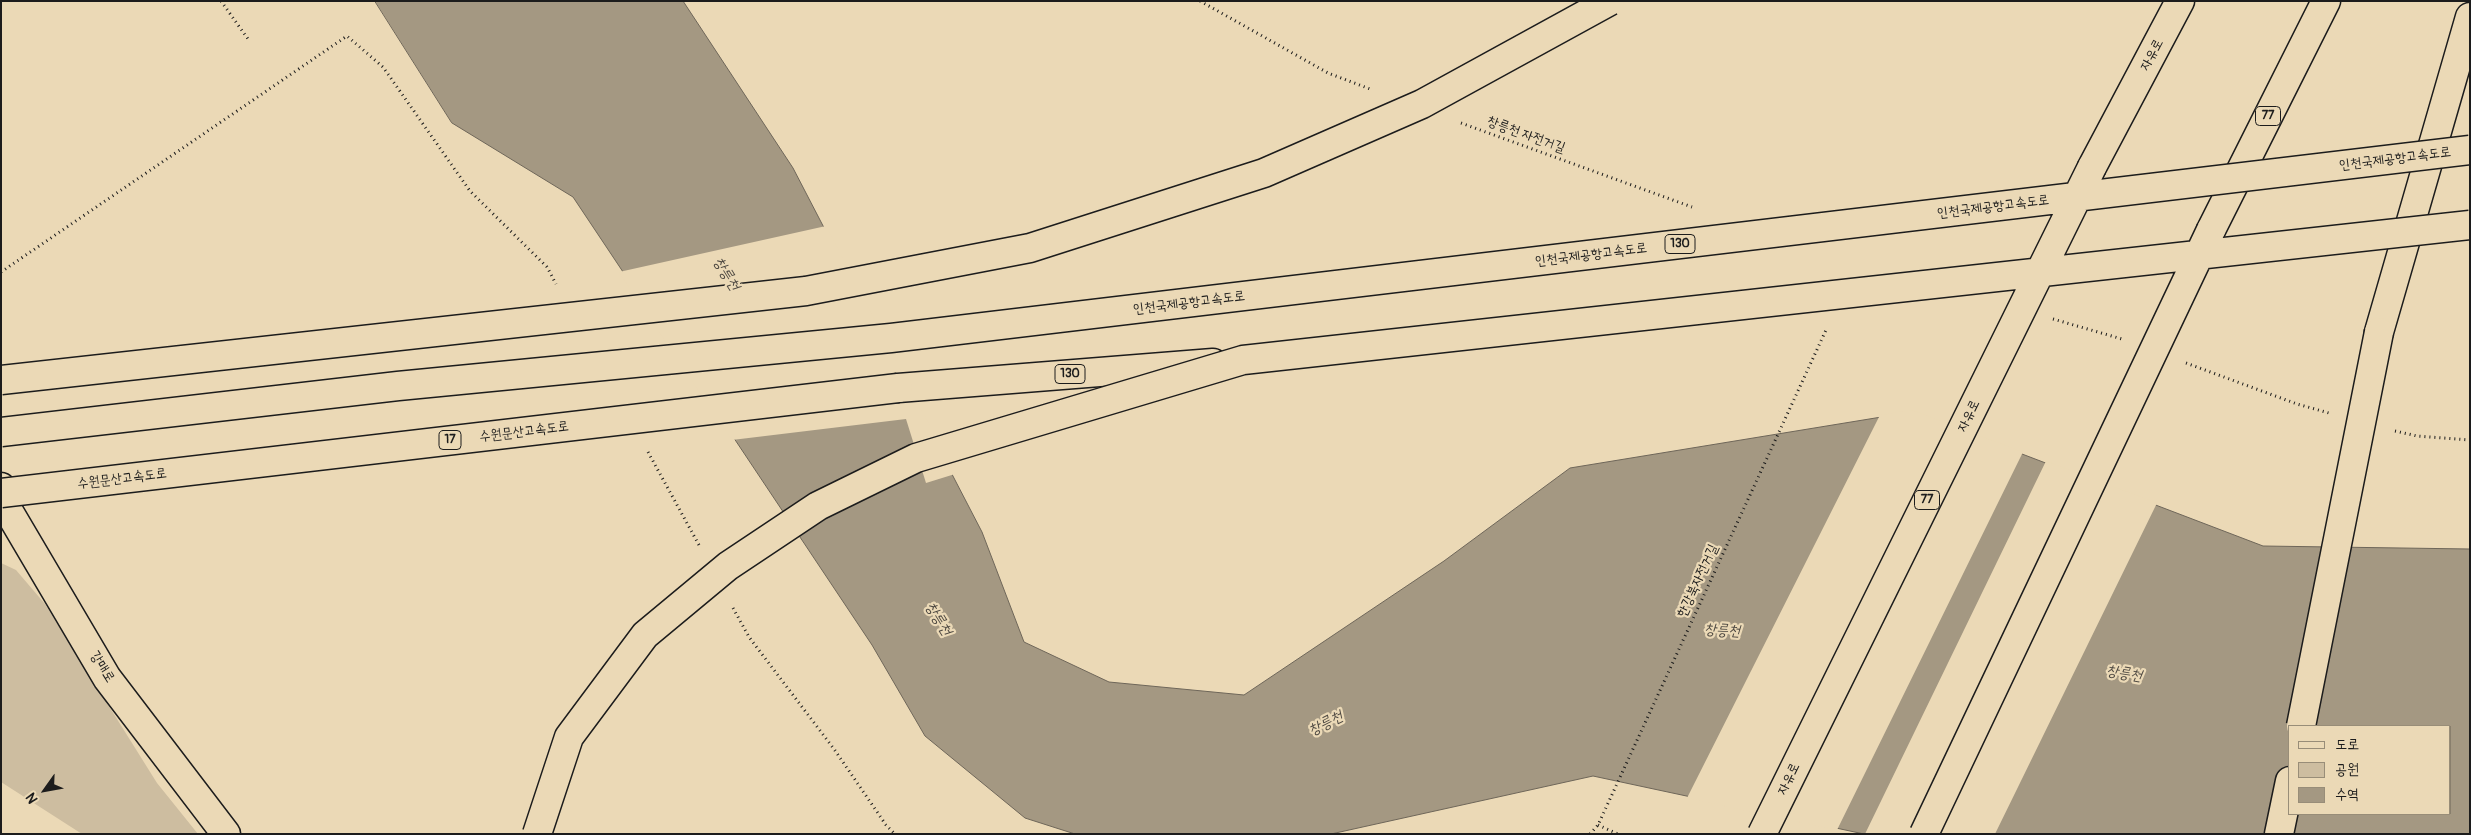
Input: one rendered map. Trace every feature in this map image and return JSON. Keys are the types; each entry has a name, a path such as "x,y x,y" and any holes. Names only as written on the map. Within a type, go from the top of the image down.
{"main road":[{"path":"1,380 806,291 1030,248 1264,173 1422,104 1610,1"},
{"name":"자유로","path":"1762,834 2092,167 2180,1"},
{"name":"77","path":"1924,834 2211,230 2326,1"},
{"path":"2301,725 2379,332 2470,17"},
{"name":"인천국제공항고속도로","path":"1,432 398,386 891,338 2470,150"},
{"name":"130","path":"898,388 1243,360 2470,225"},
{"path":"537,834 569,737 645,635 736,561 818,506 916,458 1243,360"},
{"name":"수원문산고속도로","path":"1,493 898,388"},
{"name":"강매로","path":"1,487 8,510 107,678 226,834"},
{"path":"2279,834 2288,791"}],"path":[{"path":"221,1 248,39"},
{"path":"1200,1 1328,73 1374,90"},
{"name":"창릉천 자전거길","path":"1456,121 1697,208"},
{"name":"한강북자전거길","path":"1590,834 1598,825 1802,381"},
{"path":"1598,825 1618,834"}],"green space":[{"path":"1,563 16,570 45,604 157,783 198,834 82,834 1,782"}],"water":[{"name":"창릉천","path":"375,1 683,1 793,168 982,532 1024,642 1109,682 1244,695 1444,561 1570,468 1912,412 2263,546 2470,549 2470,834 1864,834 1593,776 1331,834 1075,834 1025,818 925,736 872,645 573,197 452,123"}],"pier":[{"path":"826,226 955,474 926,483 906,419 732,440 619,272"},
{"path":"1912,410 2023,452 1837,830 1687,798 1880,415"},
{"path":"2046,461 2157,503 1995,834 1865,834"}]}
